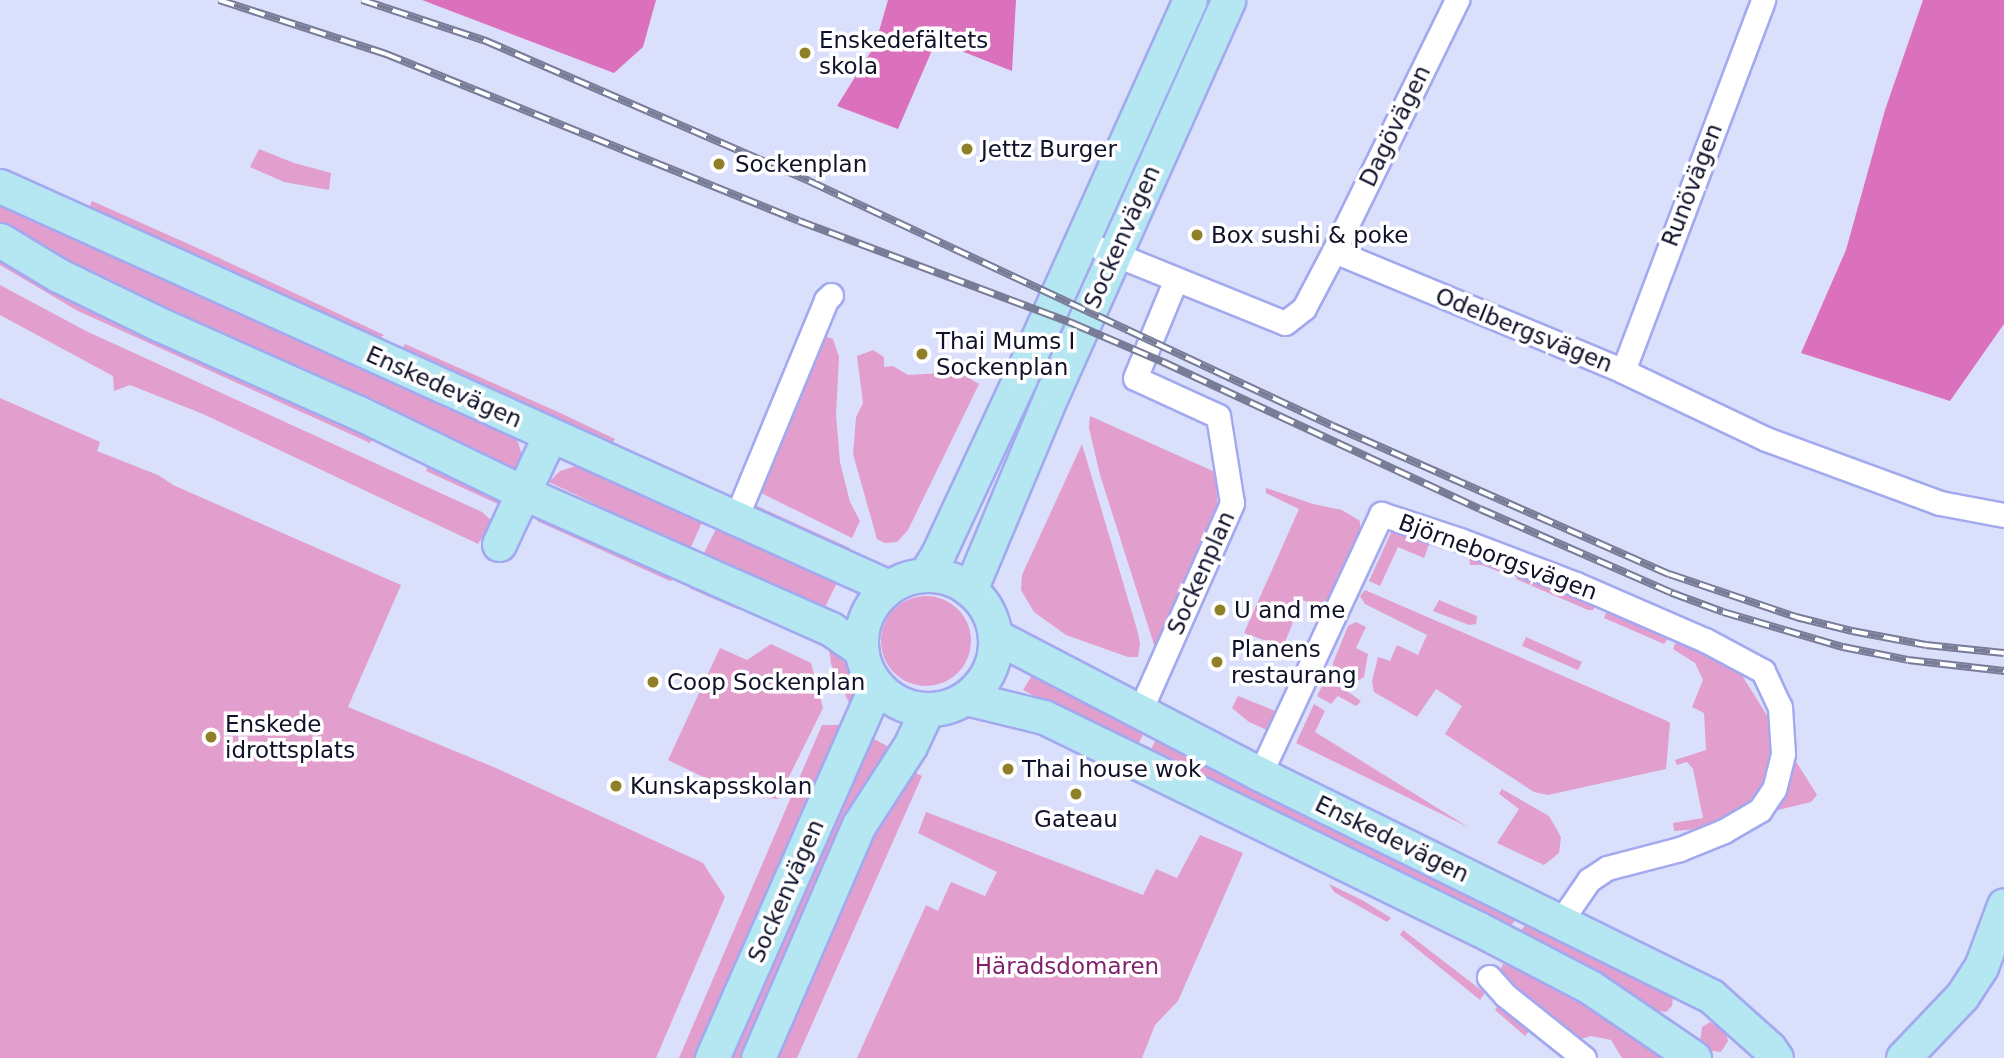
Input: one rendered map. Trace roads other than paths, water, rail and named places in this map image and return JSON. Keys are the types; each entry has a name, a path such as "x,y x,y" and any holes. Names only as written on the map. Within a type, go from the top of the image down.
{"street":[{"name":"Sockenvägen","path":"925,575 938,554 1009,402 1190,0"},
{"name":"Sockenvägen","path":"970,590 1114,254 1228,0"},
{"name":"Dagövägen","path":"1334,251 1457,0"},
{"name":"Runövägen","path":"1623,371 1763,0"},
{"name":"Enskedevägen","path":"0,186 735,520 889,587"},
{"path":"0,240 58,275 161,325 359,413 524,494 831,629 861,650"},
{"path":"1080,240 1285,323 1304,308 1334,251"},
{"name":"Odelbergsvägen","path":"1334,251 1623,371 1766,439 1940,503 2004,515"},
{"name":"Sockenplan","path":"1139,713 1232,503 1229,469 1218,416 1135,378 1176,279"},
{"path":"735,520 826,300 831,295"},
{"path":"499,544 550,435"},
{"name":"Björneborgsvägen","path":"1261,774 1381,514 1460,540 1576,584 1705,640 1763,671 1780,707 1783,754 1774,789 1760,810 1724,831 1680,849 1607,868 1589,880 1560,922"},
{"path":"925,575 950,579 970,590 983,603 995,636 989,671 966,698 947,707 927,710 899,703 876,686 866,669 861,650 867,615 889,587 906,579 925,575"},
{"name":"Enskedevägen","path":"995,636 1139,713 1711,996 1769,1048 1776,1058"},
{"name":"Sockenvägen","path":"712,1058 876,686"},
{"name":"Enskedevägen","path":"966,698 1044,717 1479,929 1590,987 1694,1058"},
{"name":"Sockenvägen","path":"758,1058 859,825 910,746 927,710"},
{"path":"1903,1058 1962,996 1981,967 2004,905"},
{"path":"1489,977 1505,995 1584,1058"}],"railway":[{"path":"219,0 386,54 799,221 1074,324 1163,362 1480,509 1672,593 1723,612 1843,647 1908,660 2004,671"},
{"path":"362,0 486,41 809,181 1333,426 1669,574 1796,617 1852,631 1926,645 2004,653"}],"place":[{"name":"Enskedefältets skola","path":"805,53"},
{"name":"Jettz Burger","path":"967,149"},
{"name":"Sockenplan","path":"719,164"},
{"name":"Box sushi & poke","path":"1197,235"},
{"name":"Thai Mums I Sockenplan","path":"922,354"},
{"name":"U and me","path":"1220,610"},
{"name":"Planens restaurang","path":"1217,662"},
{"name":"Coop Sockenplan","path":"653,682"},
{"name":"Enskede idrottsplats","path":"211,737"},
{"name":"Thai house wok","path":"1008,769"},
{"name":"Kunskapsskolan","path":"616,786"},
{"name":"Gateau","path":"1076,794"}],"park label":[{"name":"Häradsdomaren","path":"1067,966"}]}
